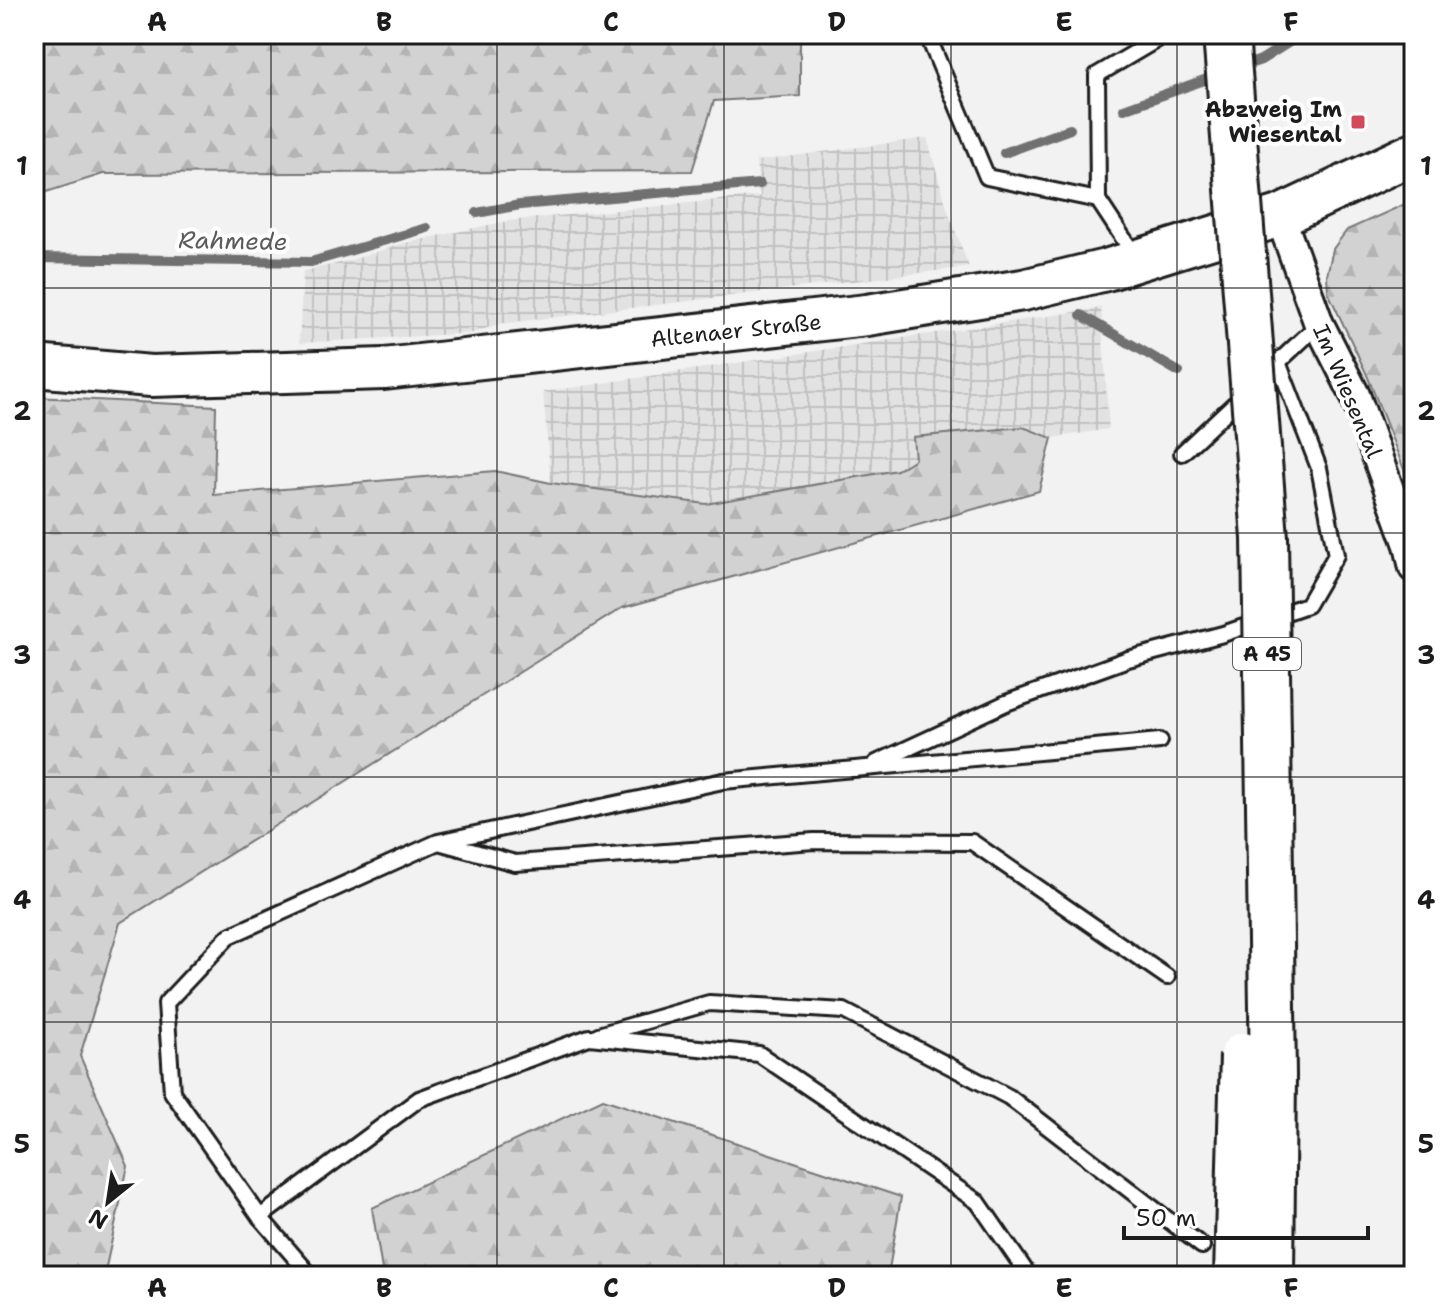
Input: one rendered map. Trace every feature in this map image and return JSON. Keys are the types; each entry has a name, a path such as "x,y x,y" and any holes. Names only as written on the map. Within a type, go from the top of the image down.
{"highway":[{"name":"A 45","path":"1207,34 1239,539 1243,1051 1237,1276"},
{"name":"A 45","path":"1226,34 1265,538 1273,1075 1271,1276"}],"main road":[{"name":"Altenaer Straße","path":"34,366 151,376 384,369 867,315 1023,290 1137,261 1280,216 1414,153"}],"street":[{"name":"Im Wiesental","path":"1280,216 1319,324 1355,395 1409,545 1414,568"}],"lane":[{"path":"927,34 987,177 1098,200"},
{"path":"1137,261 1098,200 1097,75 1158,39"},
{"path":"1182,453 1319,324"},
{"path":"866,768 1006,703 1128,659 1223,634 1307,605 1336,555 1319,468 1278,362"},
{"path":"311,1276 260,1217 172,1092 166,1003 229,936 438,842 723,781 1160,741"},
{"path":"438,842 515,863 814,841 972,842 1167,977"},
{"path":"260,1217 419,1099 589,1037 709,1003 844,1011 1009,1097 1202,1246"},
{"path":"589,1037 759,1054 978,1202 1029,1276"}],"shaded area":[{"path":"927,138 948,211 969,267 499,324 473,333 299,343 303,271 345,262 401,244 507,221 760,196 756,161"},
{"path":"1101,308 1109,429 1052,438 1023,427 913,438 915,459 897,470 706,504 551,483 543,392"}],"green space":[{"path":"34,34 800,34 800,96 714,101 692,171 103,174 34,196"},
{"path":"1414,200 1414,495 1367,375 1328,292 1327,275 1333,249 1347,230"},
{"path":"34,397 216,406 214,495 495,471 551,483 706,504 897,470 915,459 913,437 1023,427 1052,438 1039,491 622,608 120,923 80,1056 128,1166 104,1276 34,1276"},
{"path":"603,1099 901,1197 888,1276 383,1276 372,1208"}],"waterway":[{"name":"Rahmede","path":"1241,67 1261,60 1302,34"},
{"name":"Rahmede","path":"1124,109 1218,75"},
{"name":"Rahmede","path":"1004,153 1070,129"},
{"name":"Rahmede","path":"477,213 520,205 760,184"},
{"name":"Rahmede","path":"34,258 311,262 427,228"},
{"path":"1081,315 1179,372"}],"place":[{"name":"Abzweig Im Wiesental","path":"1358,122"}]}
